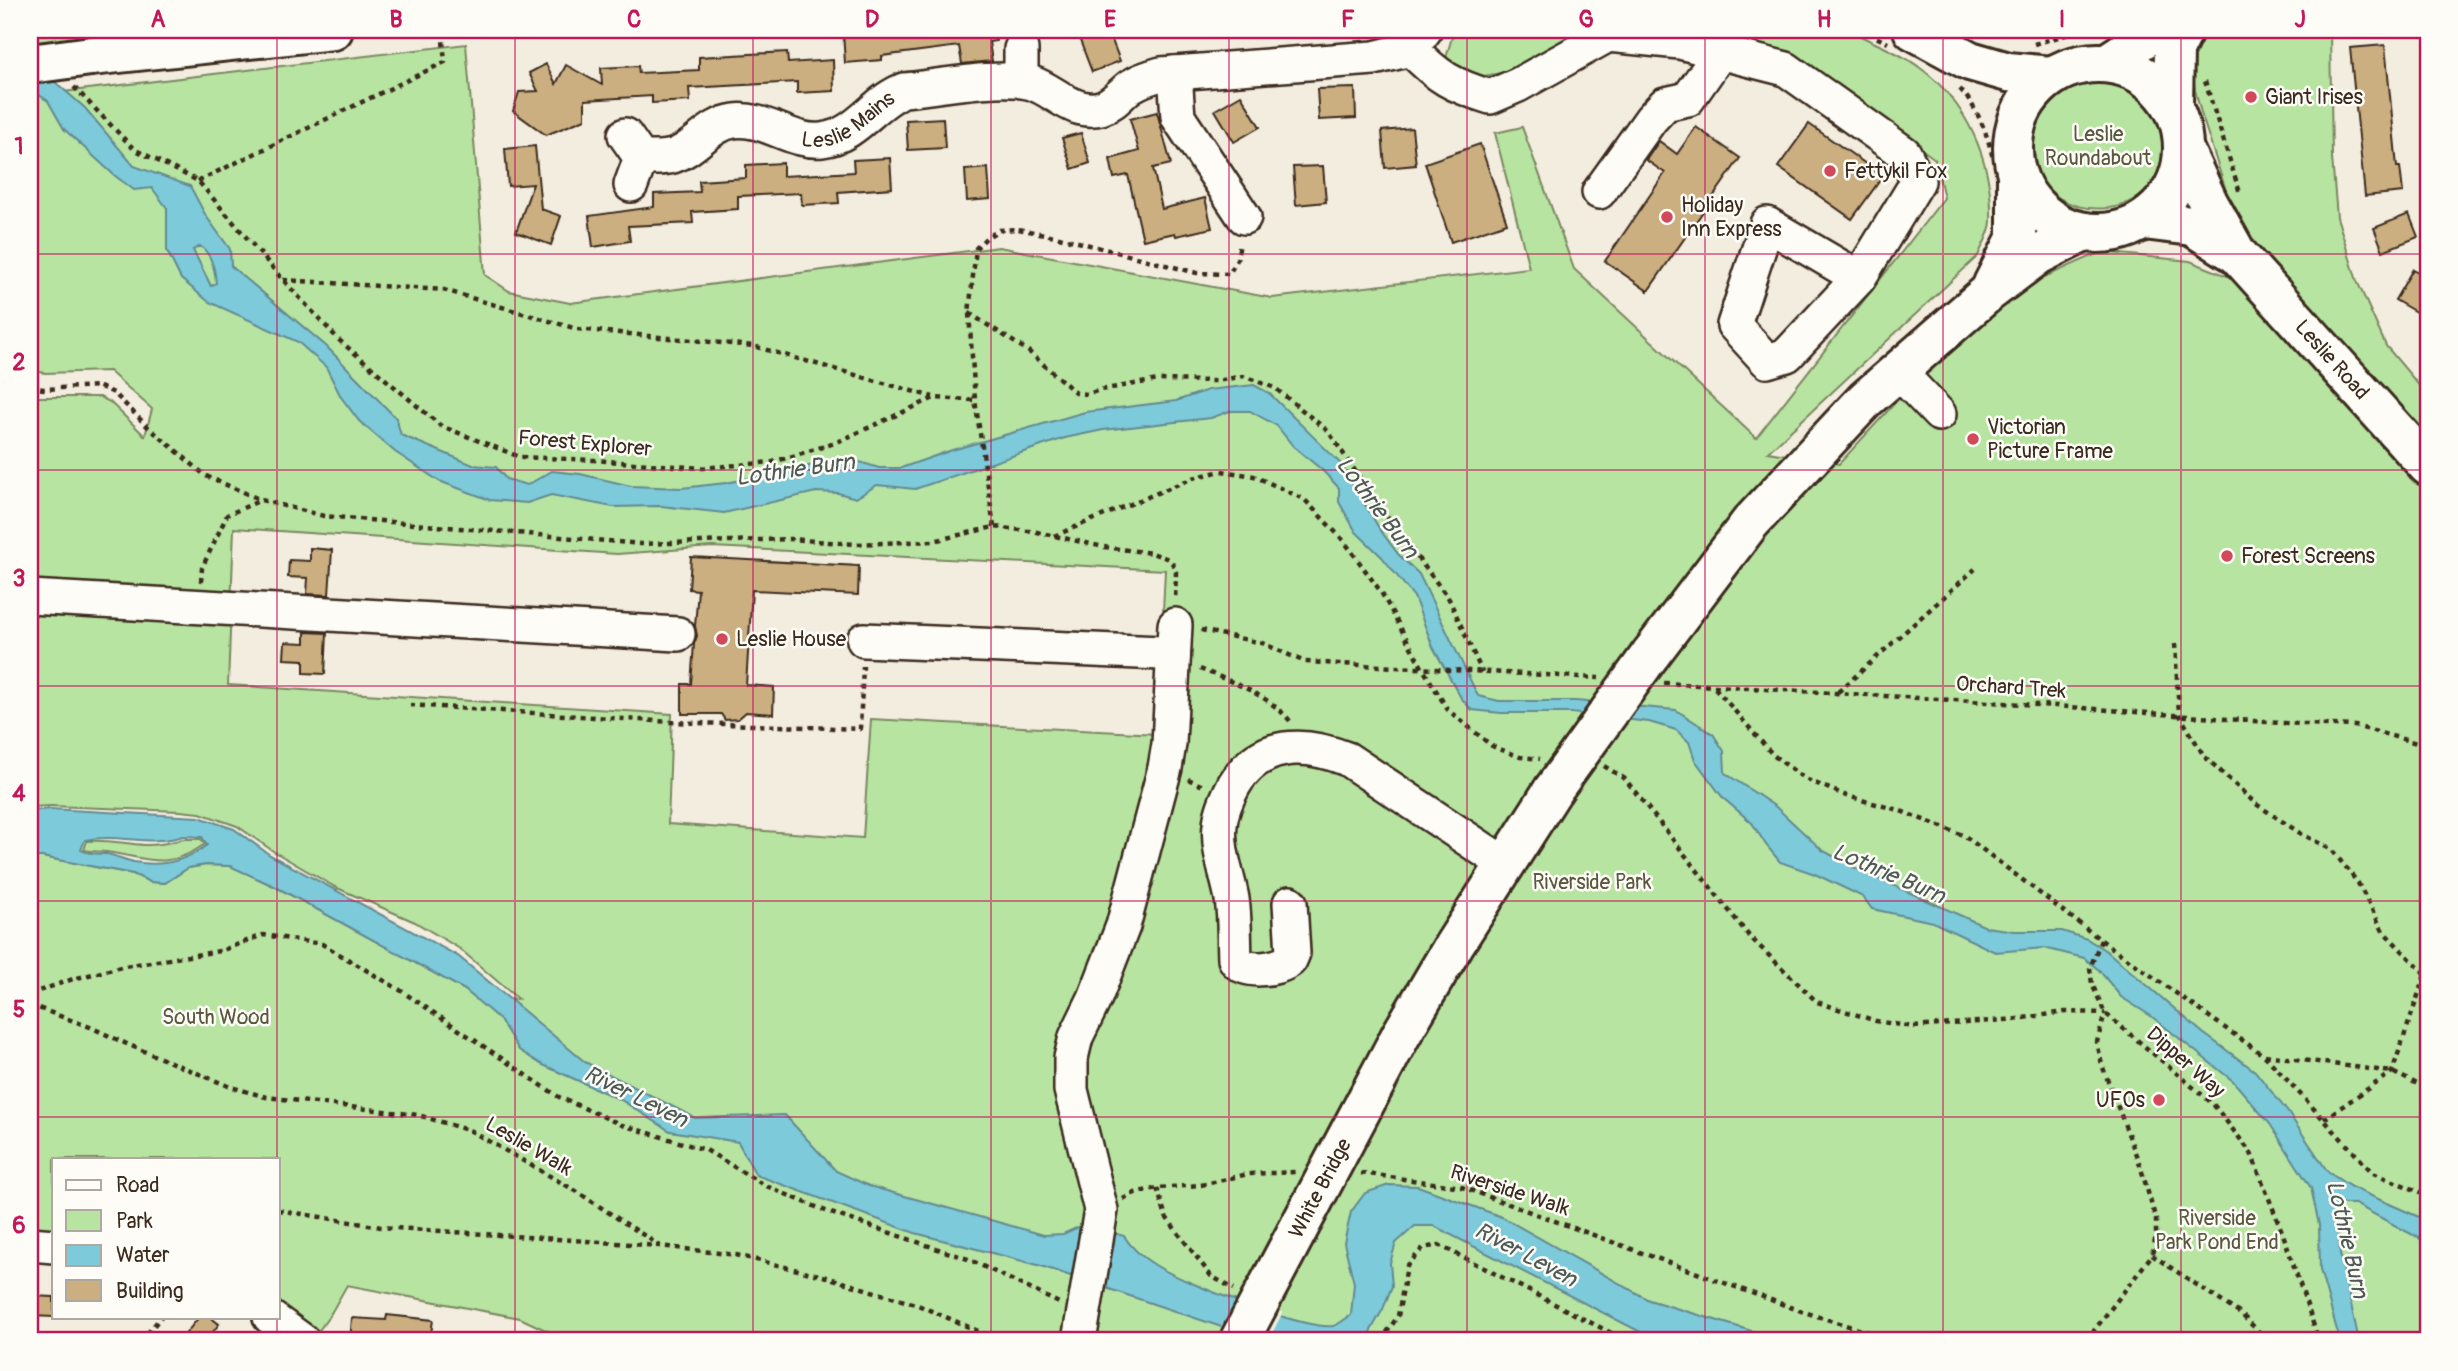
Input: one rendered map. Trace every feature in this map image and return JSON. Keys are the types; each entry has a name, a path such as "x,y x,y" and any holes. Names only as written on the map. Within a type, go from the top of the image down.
{"main road":[{"path":"30,64 83,72 333,30"},
{"path":"2107,63 2157,30"},
{"path":"2173,105 2174,50 2184,30"},
{"path":"1905,38 1963,73 1994,99 2009,162 2017,237 1989,292"},
{"path":"2184,150 2178,177 2165,202 2144,220 2125,229 2105,233 2084,232 2062,225 2043,213 2028,196 2009,162 2020,114 2033,93 2052,76 2078,65 2107,63 2133,69 2156,84 2173,105 2181,127 2184,150 2207,202 2237,254"},
{"path":"1963,73 2008,72 2052,76"},
{"path":"2144,220 2192,226 2237,254"},
{"name":"White Bridge","path":"1239,1341 1401,1035 1505,863 1550,775 1656,669 1750,523 1866,399 1989,292 2038,255 2084,232"},
{"name":"Leslie Road","path":"2237,254 2428,466"}],"street":[{"path":"1418,39 1432,71 1457,87 1490,97 1518,85 1608,35 1680,42 1786,69 1904,153 1918,181 1859,278"},
{"name":"Leslie Mains","path":"632,159 675,155 731,121 760,122 786,134 806,139 834,137 850,130 890,95 1021,65 1035,84 1072,106 1088,108 1101,107 1115,101 1131,86 1148,77 1374,58 1418,39"},
{"path":"1599,192 1651,118 1665,104 1688,99 1720,53"},
{"path":"1175,73 1178,117 1244,217"},
{"path":"1898,371 1939,414"},
{"path":"30,597 678,634"},
{"path":"1082,1320 1101,1215 1071,1090 1071,1058 1076,1037 1095,998 1123,926 1165,768 1169,744 1175,625"},
{"path":"864,640 1161,653 1173,658"},
{"path":"1290,902 1293,953 1290,960 1279,967 1239,966 1234,958 1234,916 1220,838 1221,816 1241,773 1255,760 1291,747 1328,751 1347,759 1505,863"},
{"path":"30,1244 52,1246"},
{"path":"253,1341 269,1318"},
{"path":"271,1318 303,1341"}],"path":[{"path":"198,181 445,62 442,30"},
{"path":"1877,30 1874,36 1905,38"},
{"path":"2028,46 2084,30"},
{"name":"Forest Explorer","path":"83,72 134,149 198,181 339,340 441,426 520,457 702,468 774,462 835,443 934,398"},
{"path":"1963,73 1990,145 2009,162"},
{"path":"2204,73 2243,199"},
{"path":"993,527 975,400 969,313 976,248 999,230 1018,229 1197,273 1229,274 1237,260"},
{"name":"Forest Explorer","path":"283,280 444,290 577,329 753,346 934,398 975,400"},
{"path":"969,313 1028,351 1076,393 1088,394 1158,380 1217,382 1243,376 1275,388 1328,431 1379,506 1449,599 1482,672"},
{"path":"30,387 44,389 97,386 114,393 147,426 206,477 261,500 324,516 641,544 790,539 855,544 933,541 993,527 1152,553 1166,558 1173,564 1176,572 1175,625 1262,643 1305,662 1600,678"},
{"path":"1052,537 1193,478 1221,471 1254,476 1304,499 1343,541 1381,592 1448,710 1492,746 1520,757 1550,775"},
{"path":"200,608 202,568 227,515 261,500"},
{"path":"1838,692 1975,569"},
{"path":"410,705 671,722 860,729 864,640"},
{"path":"2175,644 2179,714 2204,756 2256,804 2300,833 2332,849 2358,883 2383,931 2427,976 2392,1072 2324,1119"},
{"path":"1173,658 1244,687 1263,698 1288,718 1307,747"},
{"name":"Orchard Trek","path":"1656,669 1714,687 1838,692 2355,726 2428,746"},
{"path":"1714,687 1773,755 1805,779 1965,836 2101,940 2264,1055 2373,1173 2428,1195"},
{"path":"1602,764 1625,779 1749,936 1817,1002 1876,1021 1913,1027 2017,1019 2065,1012 2105,1013 2098,1042 2102,1065 2141,1168 2156,1220 2156,1235 2152,1255 2086,1341"},
{"path":"30,994 125,965 220,951 262,935 322,944 400,990 559,1097 622,1125 706,1150 764,1185 828,1212 968,1259 1025,1289 1054,1300 1082,1320"},
{"name":"Dipper Way","path":"2101,940 2090,968 2092,984 2105,1013 2213,1104 2251,1153 2283,1234 2319,1341"},
{"name":"Leslie Walk","path":"30,1005 90,1027 230,1087 266,1097 418,1115 471,1130 576,1191 660,1246 736,1255 823,1276 918,1306 1001,1341"},
{"path":"2264,1055 2392,1072 2428,1089"},
{"path":"1101,1215 1135,1194 1157,1188 1201,1185 1248,1174 1309,1171"},
{"name":"Riverside Walk","path":"1358,1172 1462,1187 1801,1311 1896,1341"},
{"path":"1157,1188 1166,1217 1211,1276 1239,1292"},
{"path":"280,1210 381,1227 660,1246"},
{"path":"1381,1341 1398,1317 1407,1266 1423,1248 1439,1245 1627,1341"},
{"path":"2152,1255 2242,1315 2267,1341"},
{"path":"141,1341 160,1318"}],"green space":[{"path":"30,30 213,30 45,49 30,35"},
{"path":"1454,30 1592,30 1513,71 1472,78 1446,58"},
{"name":"Riverside Park","path":"1673,30 1860,30 1857,34 1919,67 1951,97 1974,135 1987,177 1991,225 1978,256 1768,452 1839,464 1939,355 2040,279 2101,252 2190,261 2255,287 2428,478 2428,1341 569,1341 520,1318 347,1285 315,1336 280,1314 280,1158 52,1158 52,1244 30,1243 30,857 133,874 150,882 165,883 188,868 206,865 231,866 276,887 398,953 465,990 477,1000 518,999 460,949 415,922 335,887 273,851 237,826 200,813 180,811 30,807 30,397 100,397 110,402 145,436 152,409 109,371 45,373 30,370 30,96 466,44 485,275 509,291 570,303 999,247 1272,298 1529,268 1495,133 1522,127 1574,269 1756,438 1944,198 1935,159 1801,61","holes":["234,528 617,554 712,547 1165,570 1157,734 871,719 863,838 668,824 672,714 228,685"]},
{"path":"2198,30 2330,30 2332,158 2337,217 2357,281 2386,346 2428,396 2428,441 2243,229 2230,203 2195,90 2192,68"},
{"name":"Leslie Roundabout","path":"2108,82 2139,94 2154,107 2163,133 2163,163 2157,179 2136,199 2108,208 2081,207 2058,197 2048,189 2036,167 2031,137 2041,116 2062,94 2081,84"},
{"path":"201,839 205,844 191,853 167,860 84,850 87,841 149,845"}],"water":[{"name":"Lothrie Burn","path":"30,60 85,108 134,166 190,186 206,216 230,249 231,266 326,346 396,418 401,435 473,465 496,467 506,479 527,485 552,471 580,474 631,486 681,488 726,483 847,458 879,468 901,468 952,450 1085,412 1176,401 1208,390 1254,385 1269,393 1341,464 1379,528 1398,554 1419,574 1478,696 1499,701 1576,701 1676,710 1713,734 1724,751 1725,773 1776,807 1822,850 1855,868 1986,927 2015,931 2062,931 2087,939 2108,952 2203,1033 2255,1071 2287,1111 2328,1172 2351,1187 2428,1221 2428,1243 2355,1204 2336,1204 2340,1254 2359,1341 2340,1341 2320,1270 2319,1225 2311,1188 2270,1124 2233,1081 2151,1016 2121,997 2099,970 2084,958 2044,948 1995,952 1933,922 1872,909 1863,897 1815,874 1780,862 1752,823 1723,798 1695,760 1689,742 1676,730 1649,722 1571,713 1501,713 1472,710 1461,698 1433,647 1414,597 1382,557 1356,532 1339,502 1339,488 1293,446 1277,426 1250,411 1230,411 1211,418 1103,430 1065,438 915,489 877,485 856,498 838,493 816,492 724,513 661,506 613,507 551,495 527,503 490,500 439,481 395,452 359,421 341,397 326,367 298,342 209,302 181,279 167,251 167,208 152,188 134,190 114,175 64,129 48,101 30,89","holes":["200,246 215,273 216,283 211,286 193,250"]},
{"name":"River Leven","path":"50,809 199,817 234,829 270,855 458,956 585,1062 695,1118 785,1115 836,1171 869,1186 1044,1235 1063,1234 1085,1224 1124,1236 1142,1256 1169,1273 1215,1293 1297,1321 1333,1326 1351,1315 1354,1283 1344,1243 1351,1212 1365,1193 1389,1185 1418,1186 1502,1217 1649,1300 1785,1341 1658,1341 1434,1226 1415,1226 1396,1243 1390,1263 1392,1286 1365,1341 1263,1341 1038,1265 915,1233 756,1175 738,1142 670,1131 621,1100 541,1064 519,1050 500,1020 465,990 276,887 230,866 206,865 188,868 165,883 150,882 133,874 30,857 30,811","holes":["183,836 202,837 207,845 199,851 182,859 163,863 134,862 81,850 85,840 97,838 158,840"]}],"pier":[{"path":"1238,1297 1283,1312 1268,1341 1252,1341 1219,1331"}],"building":[{"path":"880,30 880,34 912,30 995,30 996,41 989,42 992,61 962,64 959,46 882,56 882,60 845,63 843,32"},
{"path":"1076,30 1108,30 1120,61 1092,72"},
{"path":"2385,45 2397,167 2400,167 2403,192 2365,196 2350,48"},
{"path":"787,52 788,63 833,60 834,91 797,93 797,82 689,88 690,101 652,103 652,96 585,100 585,119 546,135 513,111 519,92 538,91 529,73 546,64 556,84 566,65 602,85 601,68 638,66 639,73 699,70 699,57"},
{"path":"1355,88 1356,118 1319,120 1317,89"},
{"path":"1241,95 1260,127 1234,142 1215,110"},
{"path":"1157,112 1171,164 1153,168 1162,209 1205,198 1212,228 1143,240 1128,175 1114,178 1110,159 1139,151 1130,119"},
{"path":"943,118 945,148 908,150 906,120"},
{"name":"Fettykil Fox","path":"1809,124 1883,176 1852,219 1778,167"},
{"name":"Holiday Inn Express","path":"1696,127 1740,158 1648,291 1605,261 1665,173 1646,160 1659,141 1677,154"},
{"path":"1412,128 1416,165 1385,168 1382,131"},
{"path":"1081,133 1090,163 1072,169 1062,138"},
{"path":"1480,144 1507,223 1451,242 1425,163"},
{"path":"535,146 541,209 561,216 551,245 516,232 533,184 508,186 505,149"},
{"path":"890,158 892,188 838,192 839,203 802,205 801,193 738,196 738,209 692,212 693,223 628,226 630,241 593,247 589,216 654,207 654,194 700,192 699,181 746,178 746,165 783,163 783,176 854,172 853,160"},
{"path":"1323,166 1326,202 1296,205 1293,167"},
{"path":"988,168 990,199 967,201 965,170"},
{"path":"2409,214 2418,237 2383,251 2374,228"},
{"path":"2413,269 2428,277 2428,319 2395,300"},
{"path":"310,548 332,550 329,595 307,594 308,578 288,577 289,560 310,561"},
{"name":"Leslie House","path":"691,557 859,566 858,595 752,590 746,685 774,687 773,714 746,712 738,719 725,720 721,714 682,714 682,684 691,684 697,636 695,626 698,590 689,589"},
{"path":"305,632 327,633 325,674 304,673 304,660 284,659 285,642 305,643"},
{"path":"30,1296 52,1297 52,1317 30,1316"},
{"path":"387,1315 433,1320 430,1341 350,1341 352,1318 386,1320"},
{"path":"198,1318 211,1318 219,1324 206,1341 180,1341"}],"place":[{"name":"Giant Irises","path":"2251,97"},
{"name":"Fettykil Fox","path":"1830,171"},
{"name":"Holiday Inn Express","path":"1667,217"},
{"name":"Victorian Picture Frame","path":"1973,439"},
{"name":"Forest Screens","path":"2227,556"},
{"name":"Leslie House","path":"722,639"},
{"name":"UFOs","path":"2159,1100"}],"park label":[{"name":"South Wood","path":"216,1017"},
{"name":"Riverside Park Pond End","path":"2217,1230"}]}
